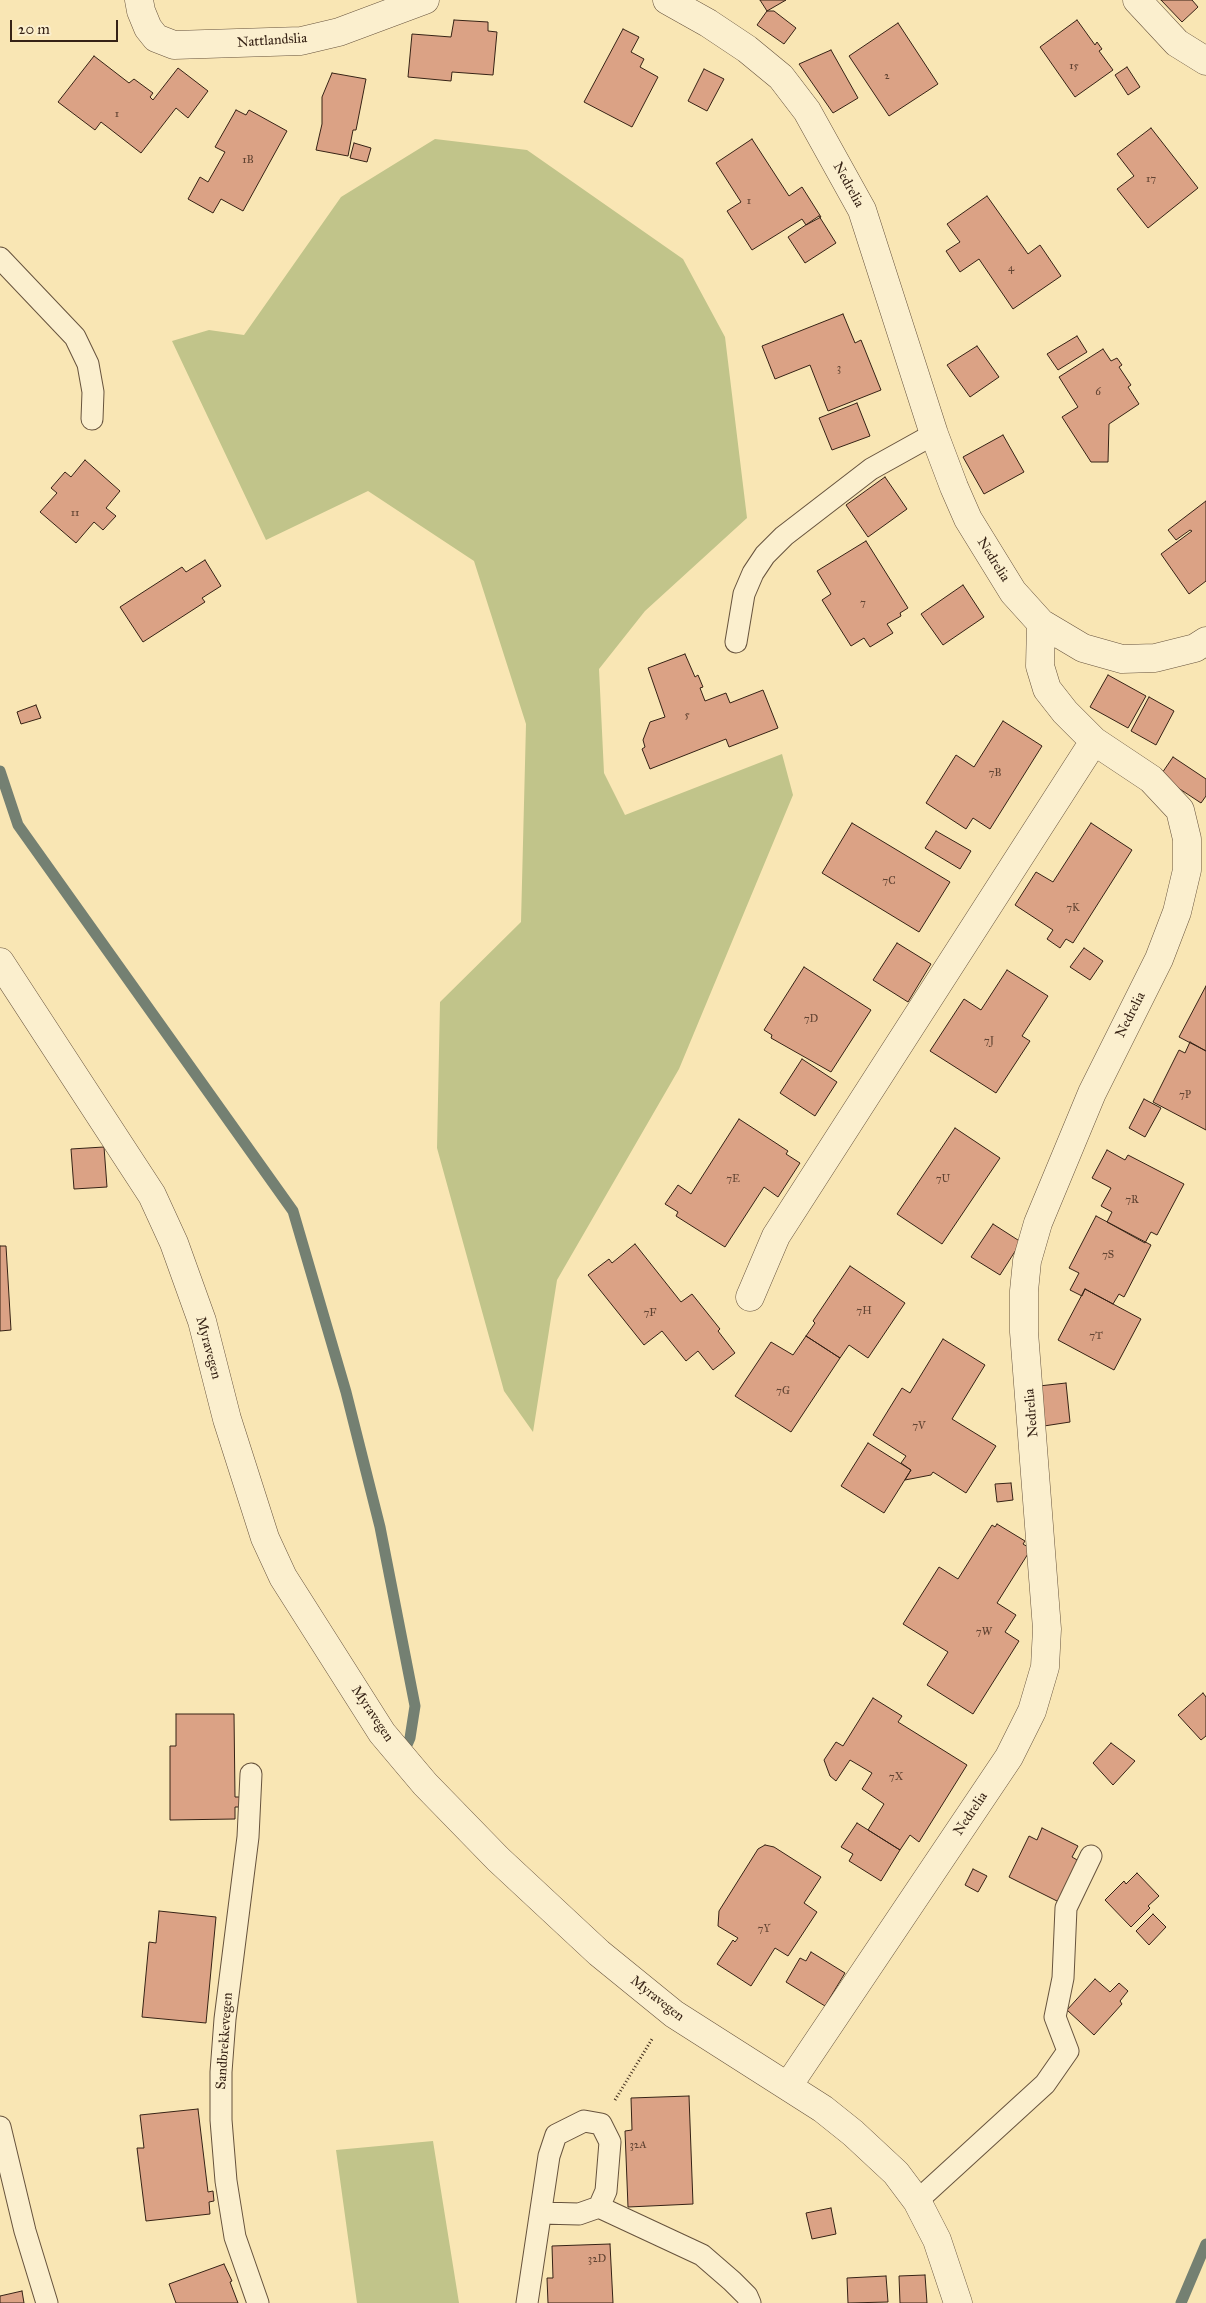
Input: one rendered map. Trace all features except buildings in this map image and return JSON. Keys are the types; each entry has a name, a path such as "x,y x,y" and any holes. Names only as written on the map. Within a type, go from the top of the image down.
{"street":[{"name":"Nattlandslia","path":"139,0 148,28 156,38 174,46 301,41 339,32 425,0"},
{"name":"Nedrelia","path":"667,0 708,23 746,49 781,77 807,111 862,210 934,434 954,487 968,519 1014,592 1041,623 1083,648 1122,659 1155,658 1195,648 1206,641"},
{"path":"1137,0 1176,43 1206,61"},
{"name":"Nedrelia","path":"788,2086 1009,1756 1032,1711 1045,1667 1047,1629 1024,1332 1024,1291 1027,1261 1038,1223 1092,1093 1159,959 1177,912 1187,870 1188,839 1180,810 1151,779 1094,741 1065,712 1047,689 1040,666 1041,623"},
{"path":"750,1297 776,1236 1094,741"},
{"name":"Myravegen","path":"0,962 152,1195 174,1243 202,1321 227,1419 265,1538 283,1577 377,1726 424,1784 498,1859 599,1953 674,2014 823,2109 853,2133 896,2173 917,2201 936,2240 958,2303"}],"lane":[{"path":"0,258 75,337 88,364 93,392 92,419"},
{"path":"736,642 744,594 753,573 772,549 800,523 871,469 934,434"},
{"name":"Sandbrekkevegen","path":"251,1774 248,1837 225,2019 221,2072 221,2120 226,2181 234,2237 258,2303"},
{"path":"917,2201 1045,2084 1068,2051 1056,2017 1064,1978 1066,1908 1091,1856"},
{"path":"528,2303 548,2156 556,2135 584,2121 601,2124 610,2142 606,2191 599,2207"},
{"path":"0,2127 25,2231 47,2303"},
{"path":"541,2213 579,2214 599,2207 702,2255 732,2281 750,2303"}],"path":[{"path":"601,2124 657,2031 674,2014"}],"green space":[{"path":"435,139 527,150 683,259 725,337 747,518 645,611 599,669 604,773 625,815 782,754 793,795 679,1069 557,1280 533,1432 504,1391 437,1148 440,1002 521,922 526,724 474,561 368,491 266,540 172,341 209,330 244,335 341,197"},
{"path":"433,2141 459,2303 357,2303 336,2150"}],"waterway":[{"path":"0,771 18,825 293,1211 346,1392 380,1527 415,1706 410,1738 406,1747"},
{"path":"1181,2303 1206,2244"}]}
